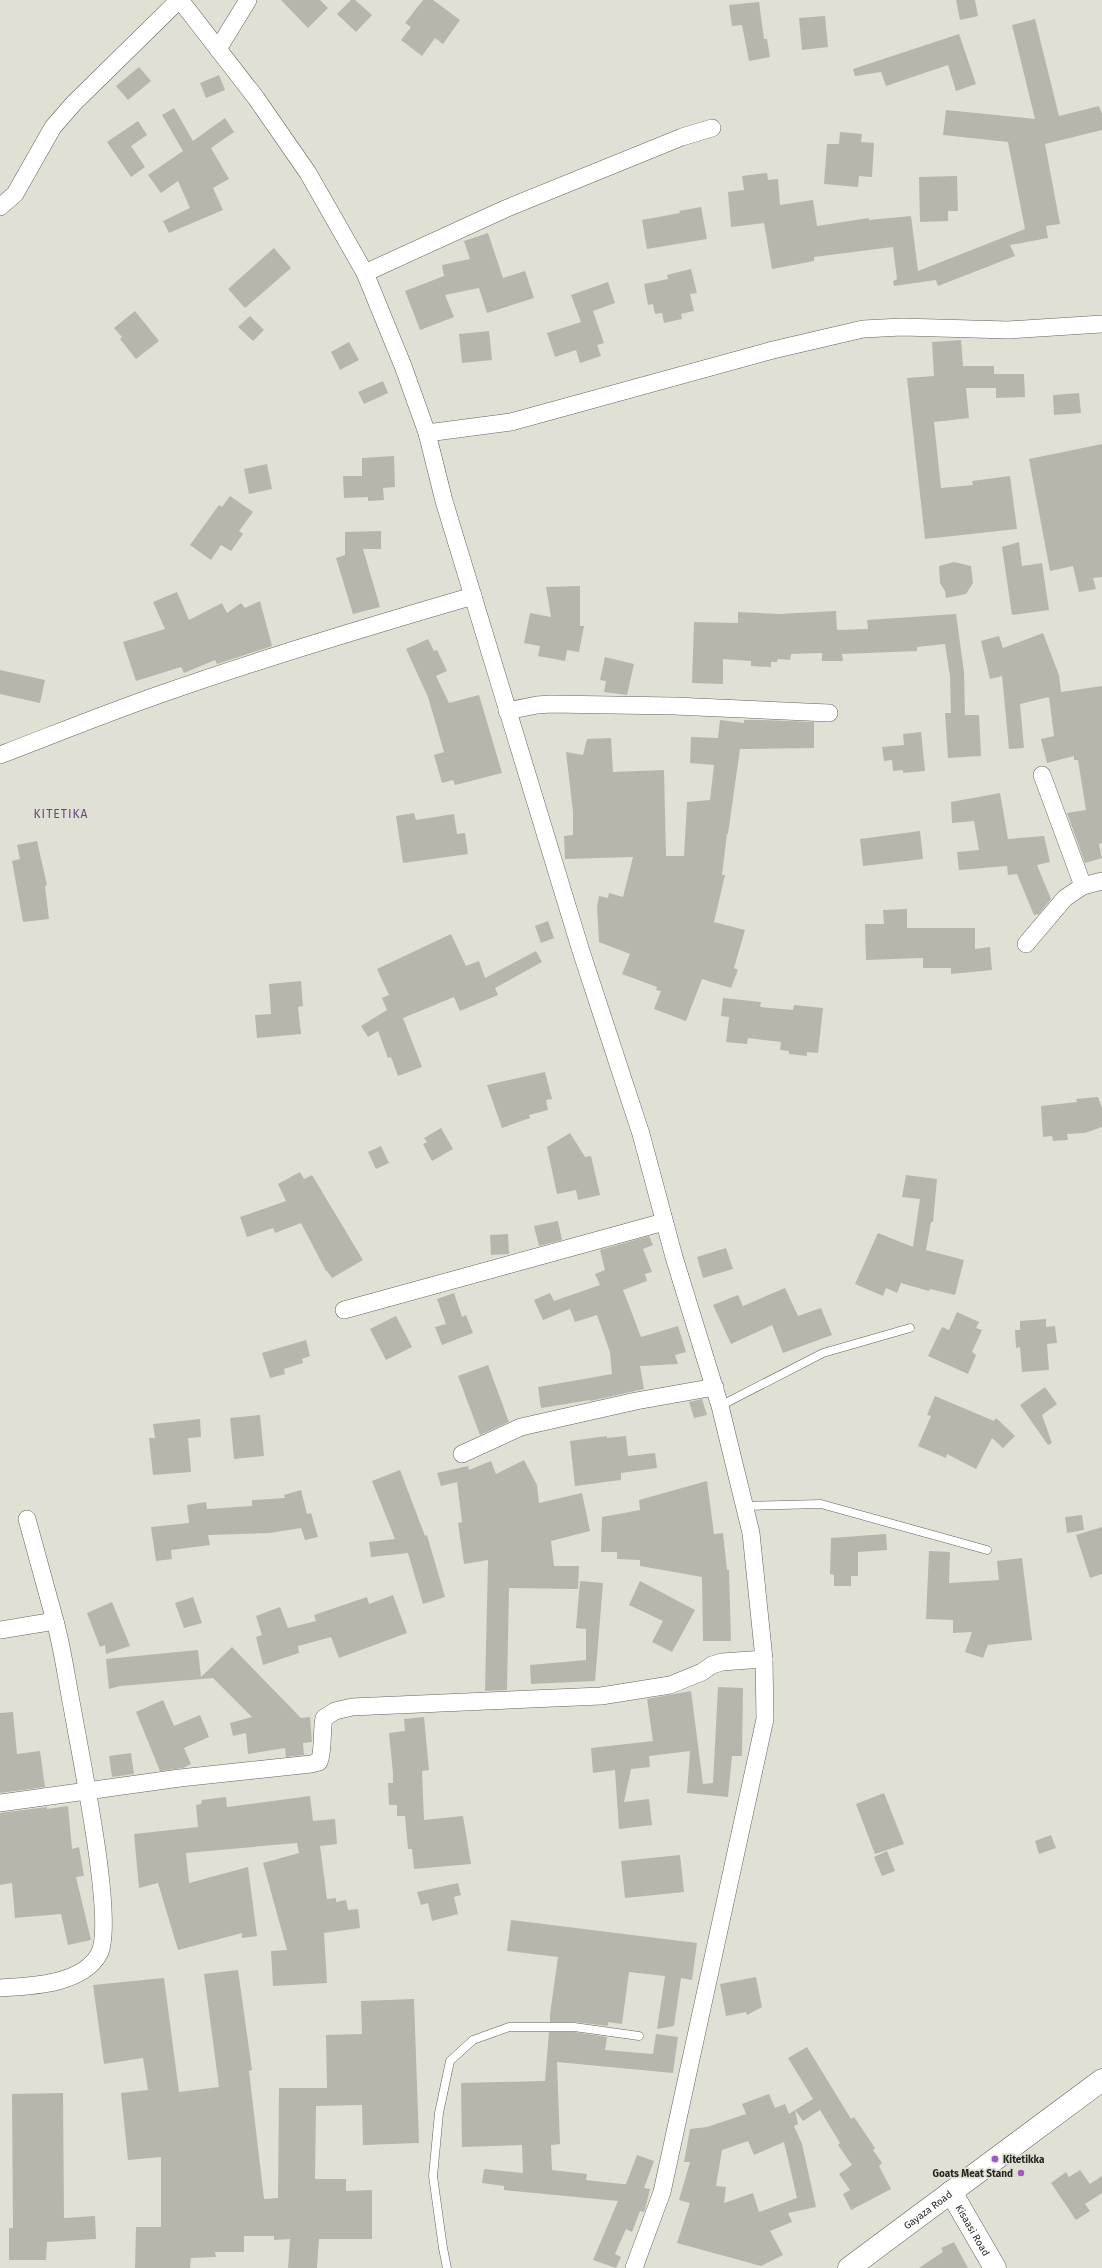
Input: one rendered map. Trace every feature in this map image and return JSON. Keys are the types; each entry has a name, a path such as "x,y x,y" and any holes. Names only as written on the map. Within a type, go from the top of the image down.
{"main road":[{"name":"Gayaza Road","path":"849,2268 1102,2080"},
{"name":"Kisaasi Road","path":"951,2192 995,2268"}],"street":[{"path":"0,207 15,194 53,127 74,103 180,0 218,49 308,173 366,273 403,366 427,433 444,501 507,711 580,948 641,1134 664,1222 715,1387 751,1532 764,1659 765,1719 688,2081 662,2192 634,2268"},
{"path":"218,49 248,0"},
{"path":"366,273 505,209 682,136 712,128"},
{"path":"427,433 511,422 773,350 863,330 902,327 1008,330 1102,324"},
{"path":"0,755 163,693 215,675 341,634 473,596"},
{"path":"507,711 537,705 551,704 674,706 829,713"},
{"path":"1042,775 1083,886"},
{"path":"1026,944 1065,898 1083,886 1102,881"},
{"path":"344,1310 664,1222"},
{"path":"462,1454 521,1427 636,1401 715,1387"},
{"path":"0,1988 54,1983 84,1970 99,1954 104,1932 94,1827 55,1621 26,1519"},
{"path":"0,1630 55,1621"},
{"path":"0,1803 319,1762 322,1754 321,1733 324,1718 336,1711 352,1707 601,1696 670,1685 702,1672 712,1665 722,1662 764,1659"}],"lane":[{"path":"720,1406 823,1353 910,1328"},
{"path":"744,1506 821,1504 987,1550"},
{"path":"447,2268 433,2176 439,2113 450,2061 474,2040 509,2027 574,2027 639,2036"}],"building":[{"path":"281,0 320,0 328,8 308,28"},
{"path":"351,0 355,0 372,15 356,32 337,14"},
{"path":"423,0 433,0 460,20 443,44 435,38 422,56 401,40 411,27 405,23"},
{"path":"956,0 975,0 978,16 960,20"},
{"path":"759,2 764,39 767,39 770,57 749,61 742,25 732,26 729,5"},
{"path":"825,16 828,47 802,50 799,18"},
{"path":"1035,19 1059,116 1099,106 1102,114 1102,130 1045,144 1060,224 1046,226 1048,238 1010,245 1015,256 938,286 936,280 894,286 893,281 897,279 893,247 814,257 814,261 772,269 764,223 731,227 728,192 744,190 742,176 767,173 768,180 778,179 780,205 813,200 817,226 869,218 869,220 911,216 918,271 1025,229 1008,142 943,135 946,110 1035,119 1012,25"},
{"path":"959,34 976,84 956,91 948,65 886,86 881,72 855,76 853,69"},
{"path":"139,67 151,81 128,100 116,86"},
{"path":"219,75 225,90 206,98 200,83"},
{"path":"174,108 193,141 225,118 234,132 211,148 229,179 213,188 223,210 169,233 163,221 190,208 178,181 161,193 148,175 183,151 162,115"},
{"path":"138,121 147,135 131,146 145,167 131,177 107,142"},
{"path":"840,132 862,134 861,142 874,143 872,177 859,176 858,187 824,184 827,144 839,144"},
{"path":"957,176 958,211 948,211 948,221 920,222 919,177"},
{"path":"701,207 707,239 647,249 642,220 680,213 679,211"},
{"path":"488,233 503,278 525,271 534,298 487,313 479,288 445,295 454,317 420,330 405,291 444,276 442,265 470,259 464,241"},
{"path":"274,248 291,268 245,308 228,289"},
{"path":"691,269 697,293 690,294 694,311 681,314 682,319 664,323 662,313 655,314 653,304 648,305 644,284 668,279 667,275"},
{"path":"608,282 615,303 593,311 604,343 597,345 601,356 580,363 576,350 555,357 547,333 581,322 571,295"},
{"path":"135,311 159,341 136,359 120,339 122,337 114,328"},
{"path":"250,316 264,330 253,341 238,327"},
{"path":"489,331 492,360 462,363 459,334"},
{"path":"961,340 963,366 994,366 994,374 1024,374 1025,397 996,398 996,388 966,388 969,418 934,422 941,488 973,485 972,481 1010,476 1017,529 925,539 907,378 934,376 932,342"},
{"path":"349,342 359,360 340,370 331,352"},
{"path":"383,381 388,393 364,404 358,392"},
{"path":"1079,393 1081,413 1054,415 1053,395"},
{"path":"1102,444 1102,577 1093,578 1096,589 1079,592 1073,566 1050,571 1029,459"},
{"path":"394,456 395,487 383,488 384,500 368,501 368,497 344,498 343,476 362,476 362,458"},
{"path":"267,464 272,489 249,494 244,469"},
{"path":"230,496 253,512 239,531 243,534 231,551 221,545 211,560 190,545 219,505 222,507"},
{"path":"381,531 381,549 363,549 380,607 353,614 336,558 345,555 345,532"},
{"path":"1019,542 1022,566 1042,563 1049,610 1012,615 1002,547"},
{"path":"954,562 971,566 973,583 966,594 946,598 945,591 940,583 939,566"},
{"path":"580,586 580,626 584,626 579,652 567,650 565,661 538,656 540,646 524,643 530,613 551,617 546,587"},
{"path":"177,592 189,620 222,603 227,613 241,603 245,608 260,601 272,646 217,664 215,660 184,673 181,667 136,681 123,642 165,629 153,602"},
{"path":"836,611 837,630 868,629 867,620 956,614 964,672 965,715 979,715 981,756 948,758 945,713 951,713 950,676 945,644 917,647 917,651 842,654 843,661 822,661 822,653 791,654 790,660 778,659 777,662 771,662 771,667 751,666 751,661 723,659 723,684 692,683 694,622 738,623 738,612 779,614"},
{"path":"1043,633 1059,675 1061,692 1102,686 1102,843 1099,844 1102,858 1085,863 1067,813 1086,810 1078,760 1074,760 1074,756 1047,763 1041,739 1054,736 1049,697 1020,704 1024,748 1009,749 1002,676 990,679 981,641 999,636 1003,648"},
{"path":"428,639 434,651 437,650 447,671 436,676 449,703 479,695 502,773 455,785 453,780 442,783 434,755 444,752 428,697 406,649"},
{"path":"605,657 634,664 627,695 604,692 606,681 600,680"},
{"path":"0,670 45,680 40,703 0,694"},
{"path":"720,720 744,723 744,720 814,722 814,748 740,749 722,875 725,875 714,922 745,930 734,968 738,970 731,988 702,979 686,1021 654,1009 661,991 656,990 657,987 622,974 630,954 599,942 597,907 599,896 608,898 609,893 623,897 633,857 565,859 564,836 573,835 573,812 566,752 583,755 587,739 611,738 613,772 664,770 666,856 684,856 687,802 710,800 714,765 690,763 691,737 718,738"},
{"path":"921,732 925,771 903,773 903,770 893,771 892,760 884,761 882,747 904,745 903,734"},
{"path":"1000,793 1008,839 1044,836 1050,862 1037,865 1051,899 1039,914 1034,915 1017,874 1008,875 1007,866 959,870 957,852 979,850 974,821 952,823 951,802"},
{"path":"414,813 416,820 454,814 457,834 465,833 468,854 403,863 396,816"},
{"path":"920,831 923,859 863,866 860,839"},
{"path":"37,841 47,885 45,886 49,919 23,922 12,861 20,859 17,845"},
{"path":"907,909 907,928 975,928 975,949 990,947 992,970 951,974 951,968 923,968 923,958 866,960 865,924 884,924 883,910"},
{"path":"548,921 554,938 541,943 535,926"},
{"path":"451,934 466,966 479,961 485,978 536,951 542,962 495,988 498,995 460,1011 454,997 403,1018 422,1067 398,1076 391,1057 388,1058 378,1031 368,1037 361,1026 387,1010 382,998 389,995 377,969"},
{"path":"301,981 303,1006 298,1007 301,1034 257,1038 255,1015 271,1014 269,984"},
{"path":"723,998 761,1002 760,1007 793,1010 794,1005 823,1008 818,1053 807,1052 807,1056 789,1054 789,1051 780,1050 781,1042 748,1038 747,1044 726,1042 729,1017 721,1016"},
{"path":"545,1072 552,1099 546,1100 548,1110 529,1115 530,1118 502,1128 487,1085"},
{"path":"1098,1097 1102,1108 1102,1127 1085,1133 1067,1134 1068,1140 1053,1141 1052,1136 1043,1137 1041,1106 1077,1102 1076,1099"},
{"path":"441,1128 453,1149 432,1161 423,1144 427,1142 424,1138"},
{"path":"570,1133 585,1157 591,1156 600,1195 578,1200 576,1190 557,1194 547,1147"},
{"path":"381,1146 389,1163 376,1169 368,1152"},
{"path":"300,1172 304,1179 312,1175 363,1260 332,1278 326,1271 301,1223 275,1233 273,1228 247,1237 240,1217 286,1201 278,1184"},
{"path":"906,1175 937,1179 933,1222 931,1222 926,1250 964,1260 955,1295 930,1289 929,1291 901,1283 897,1293 886,1288 883,1296 855,1284 878,1233 913,1247 920,1199 902,1197"},
{"path":"558,1221 562,1240 539,1246 534,1226"},
{"path":"508,1234 509,1254 491,1255 490,1235"},
{"path":"649,1236 653,1245 643,1249 652,1272 645,1274 647,1281 623,1290 641,1337 678,1326 686,1352 675,1355 678,1364 640,1366 644,1389 590,1401 541,1408 538,1387 612,1374 610,1352 597,1315 575,1322 570,1309 543,1320 534,1300 550,1293 554,1301 600,1285 595,1274 605,1270 600,1250"},
{"path":"726,1248 733,1269 703,1278 697,1257"},
{"path":"785,1288 798,1316 821,1308 832,1335 783,1353 772,1325 731,1344 713,1305 738,1295 743,1306"},
{"path":"454,1293 462,1317 466,1315 473,1333 442,1345 435,1327 446,1324 437,1299"},
{"path":"957,1312 979,1322 976,1328 982,1330 972,1352 976,1355 968,1374 928,1356 942,1327 949,1330"},
{"path":"396,1316 412,1347 386,1360 370,1329"},
{"path":"1046,1319 1046,1327 1055,1326 1057,1343 1047,1344 1049,1370 1022,1372 1020,1347 1016,1348 1015,1330 1020,1330 1020,1321"},
{"path":"306,1340 310,1356 302,1359 303,1363 284,1369 285,1374 270,1378 262,1353"},
{"path":"488,1365 509,1422 480,1435 458,1376"},
{"path":"1045,1387 1057,1404 1042,1415 1052,1443 1048,1445 1020,1405"},
{"path":"935,1396 994,1421 996,1418 1015,1436 1003,1448 992,1438 976,1469 947,1454 946,1458 918,1446 931,1416 927,1415"},
{"path":"702,1399 707,1415 694,1418 689,1402"},
{"path":"260,1415 264,1456 234,1459 230,1418"},
{"path":"200,1419 201,1437 188,1438 191,1472 153,1475 149,1438 155,1438 153,1424"},
{"path":"607,1436 607,1438 626,1436 628,1456 655,1453 657,1468 621,1473 621,1480 575,1486 570,1441"},
{"path":"524,1460 537,1485 539,1503 582,1493 590,1531 551,1541 554,1566 579,1566 578,1589 509,1588 507,1690 485,1691 488,1560 464,1564 458,1523 462,1522 457,1482 441,1486 437,1473 468,1466 469,1470 491,1461 496,1474"},
{"path":"400,1470 425,1536 427,1535 445,1597 423,1604 408,1553 371,1557 369,1542 395,1539 372,1481"},
{"path":"707,1481 714,1534 723,1533 727,1570 729,1570 731,1641 703,1641 702,1577 640,1566 640,1560 617,1559 617,1552 601,1552 602,1517 640,1510 639,1500"},
{"path":"301,1490 307,1514 311,1513 318,1537 305,1540 301,1528 270,1533 208,1535 210,1545 171,1550 172,1559 156,1561 151,1527 189,1523 187,1505 206,1502 207,1509 252,1506 252,1500 285,1498 284,1495"},
{"path":"1082,1515 1084,1530 1067,1533 1065,1517"},
{"path":"1102,1527 1102,1574 1090,1578 1076,1535"},
{"path":"886,1534 887,1550 858,1552 858,1576 851,1576 851,1586 834,1586 834,1575 830,1574 831,1538"},
{"path":"929,1551 950,1552 949,1583 999,1580 997,1561 1022,1558 1032,1640 988,1645 983,1658 965,1652 972,1632 953,1633 953,1620 926,1619"},
{"path":"580,1581 603,1583 595,1681 531,1684 530,1665 586,1660 586,1629 576,1628"},
{"path":"640,1581 695,1610 672,1652 652,1642 663,1621 629,1605"},
{"path":"393,1595 407,1633 339,1658 331,1637 298,1646 299,1653 263,1665 256,1637 262,1635 256,1616 280,1607 288,1628 316,1621 314,1615 367,1597 369,1604"},
{"path":"193,1597 202,1623 184,1628 175,1603"},
{"path":"112,1602 130,1646 106,1654 105,1645 100,1647 87,1613"},
{"path":"232,1647 301,1718 310,1717 312,1742 303,1743 304,1755 286,1757 285,1748 248,1754 246,1733 233,1736 230,1723 252,1717 213,1678 120,1686 109,1689 106,1659 198,1650 201,1677"},
{"path":"718,1687 743,1688 742,1756 732,1756 728,1797 687,1793 690,1751 649,1756 650,1767 631,1769 624,1802 649,1799 652,1825 619,1829 615,1770 593,1773 591,1748 653,1741 647,1699 691,1691 703,1784 713,1783"},
{"path":"163,1700 174,1726 200,1715 209,1737 184,1748 191,1764 183,1768 160,1771 136,1712"},
{"path":"13,1712 17,1754 40,1751 45,1787 0,1793 0,1713"},
{"path":"424,1717 429,1770 422,1771 424,1820 463,1816 471,1864 414,1869 412,1849 408,1849 405,1816 397,1816 397,1805 389,1805 388,1783 393,1783 393,1773 389,1733 405,1731 404,1719"},
{"path":"131,1753 134,1774 112,1777 109,1756"},
{"path":"884,1793 904,1844 875,1854 856,1804"},
{"path":"310,1796 313,1821 335,1819 337,1844 320,1846 327,1899 336,1898 336,1902 346,1900 348,1910 358,1909 360,1928 324,1933 327,1983 273,1986 271,1951 287,1950 263,1863 299,1853 297,1843 186,1853 189,1883 248,1867 257,1936 242,1938 242,1933 178,1950 158,1883 139,1888 134,1834 198,1827 196,1805 201,1804 202,1800 226,1797 227,1807"},
{"path":"68,1806 72,1849 79,1847 84,1876 76,1877 91,1940 68,1945 61,1914 15,1918 12,1883 0,1885 0,1813"},
{"path":"1051,1835 1056,1848 1039,1854 1035,1841"},
{"path":"887,1851 895,1871 882,1876 874,1857"},
{"path":"680,1855 684,1892 625,1898 621,1861"},
{"path":"458,1883 461,1895 454,1897 458,1914 432,1921 428,1903 421,1905 417,1892"},
{"path":"511,1920 697,1943 692,1980 681,1978 674,2026 657,2029 665,1976 629,1972 622,2024 608,2022 608,2026 575,2022 550,2022 558,1957 507,1951"},
{"path":"238,1970 252,2070 249,2071 264,2199 278,2198 279,2088 327,2088 326,2035 362,2034 361,2001 414,1999 419,2143 363,2145 362,2105 316,2106 315,2179 346,2179 346,2191 372,2190 372,2239 319,2239 317,2268 288,2268 290,2239 274,2240 274,2236 244,2236 244,2252 215,2252 216,2257 191,2258 190,2268 135,2268 136,2227 161,2227 161,2157 128,2160 121,2093 148,2090 143,2058 104,2064 93,1985 164,1978 179,2092 219,2087 204,1974"},
{"path":"756,1977 762,2007 747,2015 746,2012 726,2016 720,1984"},
{"path":"549,2032 574,2032 607,2037 605,2050 653,2054 656,2034 678,2037 673,2073 557,2062 560,2144 551,2145 552,2170 587,2174 586,2180 626,2184 637,2155 654,2161 644,2188 650,2189 644,2212 640,2211 632,2232 626,2229 615,2254 621,2257 616,2268 593,2260 618,2201 504,2190 504,2186 482,2183 484,2169 523,2173 522,2145 462,2147 461,2083 545,2081"},
{"path":"807,2047 851,2119 854,2117 875,2148 873,2150 882,2163 879,2166 891,2189 851,2210 843,2194 850,2190 839,2174 852,2165 838,2145 840,2143 820,2110 803,2121 795,2110 813,2099 788,2058"},
{"path":"63,2093 64,2218 95,2216 96,2239 47,2242 46,2260 9,2260 9,2228 13,2228 12,2094"},
{"path":"769,2094 775,2108 785,2104 789,2114 795,2110 798,2124 794,2126 802,2144 816,2207 788,2213 792,2222 770,2231 783,2255 761,2266 677,2243 690,2203 679,2200 690,2162 684,2162 690,2129 707,2127 746,2114 742,2104","holes":["748,2141 754,2155 784,2142 797,2198 759,2212 753,2193 724,2203 726,2187 716,2186 722,2150"]},
{"path":"1080,2170 1090,2184 1102,2176 1102,2193 1085,2204 1090,2211 1076,2220 1051,2183 1066,2172 1069,2177"},
{"path":"954,2242 968,2268 919,2268 943,2252 941,2248"}],"place":[{"name":"Kitetikka","path":"995,2159"},
{"name":"Goats Meat Stand","path":"1021,2173"}],"district":[{"name":"KITETIKA","path":"61,814"}]}
